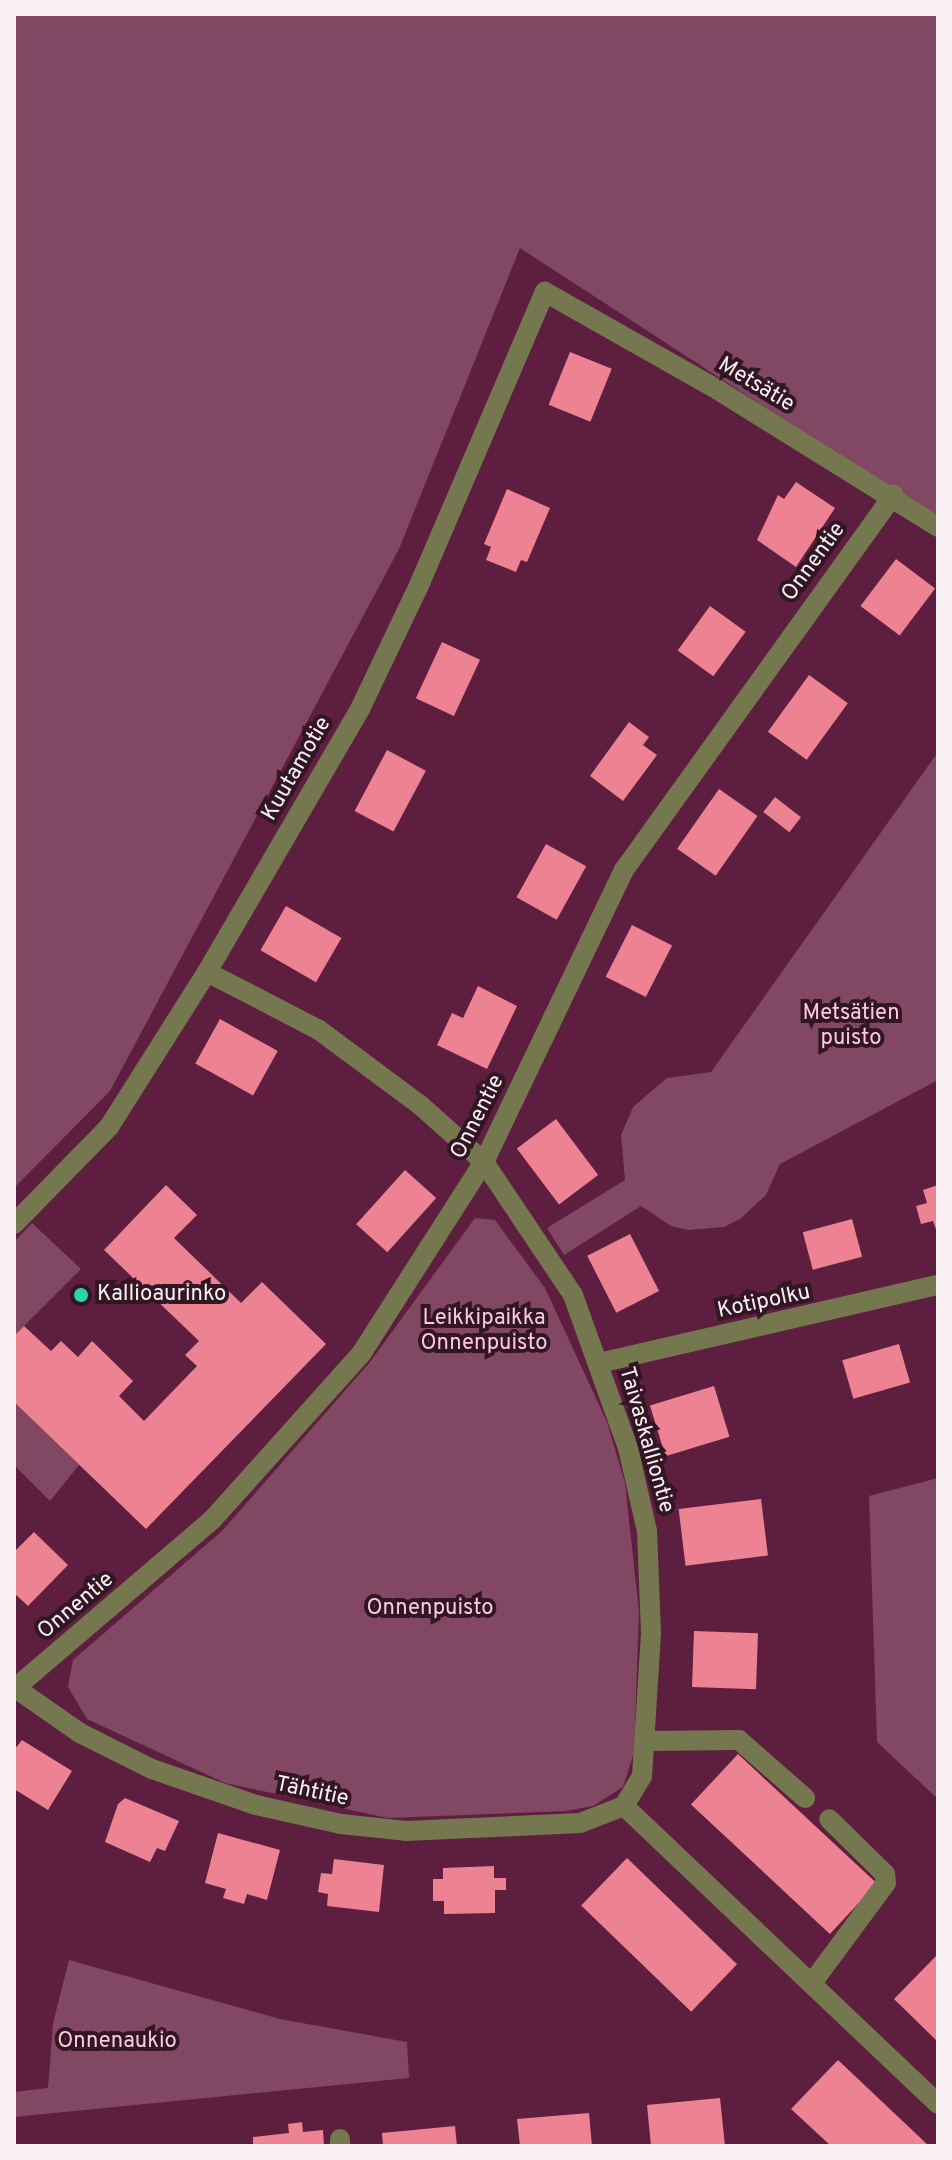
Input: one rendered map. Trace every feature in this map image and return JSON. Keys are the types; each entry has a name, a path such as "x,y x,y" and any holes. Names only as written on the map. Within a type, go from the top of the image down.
{"street":[{"name":"Metsätie","path":"545,292 893,495 938,527"},
{"name":"Kuutamotie","path":"14,1224 109,1127 207,972 360,709 420,583 545,292"},
{"name":"Onnentie","path":"15,1688 165,1564 303,1420 376,1332 484,1162 624,870 680,786 893,495"},
{"name":"Taivaskalliontie","path":"207,972 319,1030 420,1105 484,1162 573,1295 628,1448 647,1531 651,1634 647,1741 642,1776 624,1806"},
{"name":"Kotipolku","path":"599,1363 938,1285"},
{"name":"Tähtitie","path":"15,1688 80,1733 152,1769 256,1805 341,1824 406,1831 489,1830 580,1823 624,1806"},
{"path":"647,1741 739,1740 805,1798"},
{"path":"624,1806 938,2104"},
{"path":"812,1983 886,1883 885,1874 829,1819"}],"green space":[{"path":"14,14 938,14 938,520 520,248 399,549 110,1091 14,1188"},
{"name":"Metsätien puisto","path":"938,752 938,1080 780,1164 766,1195 740,1219 724,1227 688,1230 671,1226 641,1206 564,1255 547,1228 625,1180 621,1135 633,1107 667,1078 711,1072"},
{"name":"Onnenpuisto","path":"475,1218 495,1220 545,1288 607,1422 625,1483 639,1612 634,1753 623,1787 593,1806 566,1811 388,1818 225,1783 87,1719 68,1687 73,1660 222,1531 370,1362"},
{"path":"32,1223 81,1269 14,1336 14,1242"},
{"path":"14,1402 79,1465 50,1501 14,1465"},
{"path":"938,1478 938,1799 877,1742 869,1496"},
{"name":"Onnenaukio","path":"69,1960 280,2019 407,2042 409,2078 14,2117 14,2092 48,2088 53,2023"}],"building":[{"path":"570,352 612,369 590,422 549,405"},
{"path":"796,482 835,508 796,567 757,540 778,495 784,499"},
{"path":"507,489 550,508 527,562 521,560 516,572 486,560 491,547 484,544"},
{"path":"896,559 935,588 900,636 860,606"},
{"path":"710,606 746,632 713,676 678,650"},
{"path":"442,642 480,660 454,716 416,698"},
{"path":"809,675 848,703 807,760 768,732"},
{"path":"629,722 649,737 643,745 657,755 623,801 590,776"},
{"path":"387,750 426,771 393,832 355,811"},
{"path":"719,789 758,816 716,876 677,849"},
{"path":"775,797 801,817 789,832 763,812"},
{"path":"546,844 586,866 557,920 516,897"},
{"path":"286,906 341,938 316,982 260,950"},
{"path":"632,925 672,945 646,997 606,977"},
{"path":"478,986 517,1006 487,1069 437,1045 452,1013 463,1018"},
{"path":"220,1019 278,1051 253,1096 195,1064"},
{"path":"556,1119 598,1175 559,1204 517,1148"},
{"path":"405,1170 436,1198 387,1252 356,1224"},
{"path":"166,1185 197,1215 174,1238 241,1303 262,1282 326,1344 146,1529 14,1402 14,1336 24,1326 51,1351 61,1341 78,1357 92,1341 133,1381 119,1396 144,1421 197,1366 185,1355 199,1341 104,1250"},
{"path":"938,1185 938,1235 933,1221 921,1224 916,1206 927,1203 923,1190"},
{"path":"852,1219 862,1257 813,1270 803,1232"},
{"path":"630,1234 659,1291 616,1313 587,1256"},
{"path":"899,1344 910,1382 853,1399 842,1360"},
{"path":"714,1386 729,1437 665,1456 650,1406"},
{"path":"761,1499 768,1556 686,1566 679,1509"},
{"path":"34,1532 68,1565 28,1606 14,1593 14,1552"},
{"path":"694,1631 758,1633 756,1689 692,1687"},
{"path":"22,1740 72,1771 48,1810 14,1789 14,1750"},
{"path":"738,1754 877,1884 830,1934 691,1804"},
{"path":"125,1798 179,1821 165,1851 157,1848 150,1862 105,1842 118,1804"},
{"path":"218,1833 280,1850 267,1900 247,1894 244,1904 223,1898 226,1889 205,1883"},
{"path":"627,1858 737,1964 691,2012 581,1905"},
{"path":"334,1859 384,1865 379,1912 327,1906 328,1894 318,1892 321,1873 332,1874"},
{"path":"494,1866 494,1878 506,1878 506,1890 495,1890 495,1913 444,1914 444,1901 433,1901 433,1879 443,1879 443,1868"},
{"path":"938,1954 938,2042 894,1999"},
{"path":"838,2060 929,2146 831,2146 791,2109"},
{"path":"720,2098 725,2146 651,2146 647,2105"},
{"path":"589,2113 592,2146 520,2146 517,2119"},
{"path":"302,2122 303,2132 323,2130 324,2146 253,2146 253,2137 289,2133 288,2124"},
{"path":"455,2126 457,2146 383,2146 382,2133"}],"place":[{"name":"Kallioaurinko","path":"81,1295"}],"park label":[{"name":"Leikkipaikka Onnenpuisto","path":"484,1330"}]}
